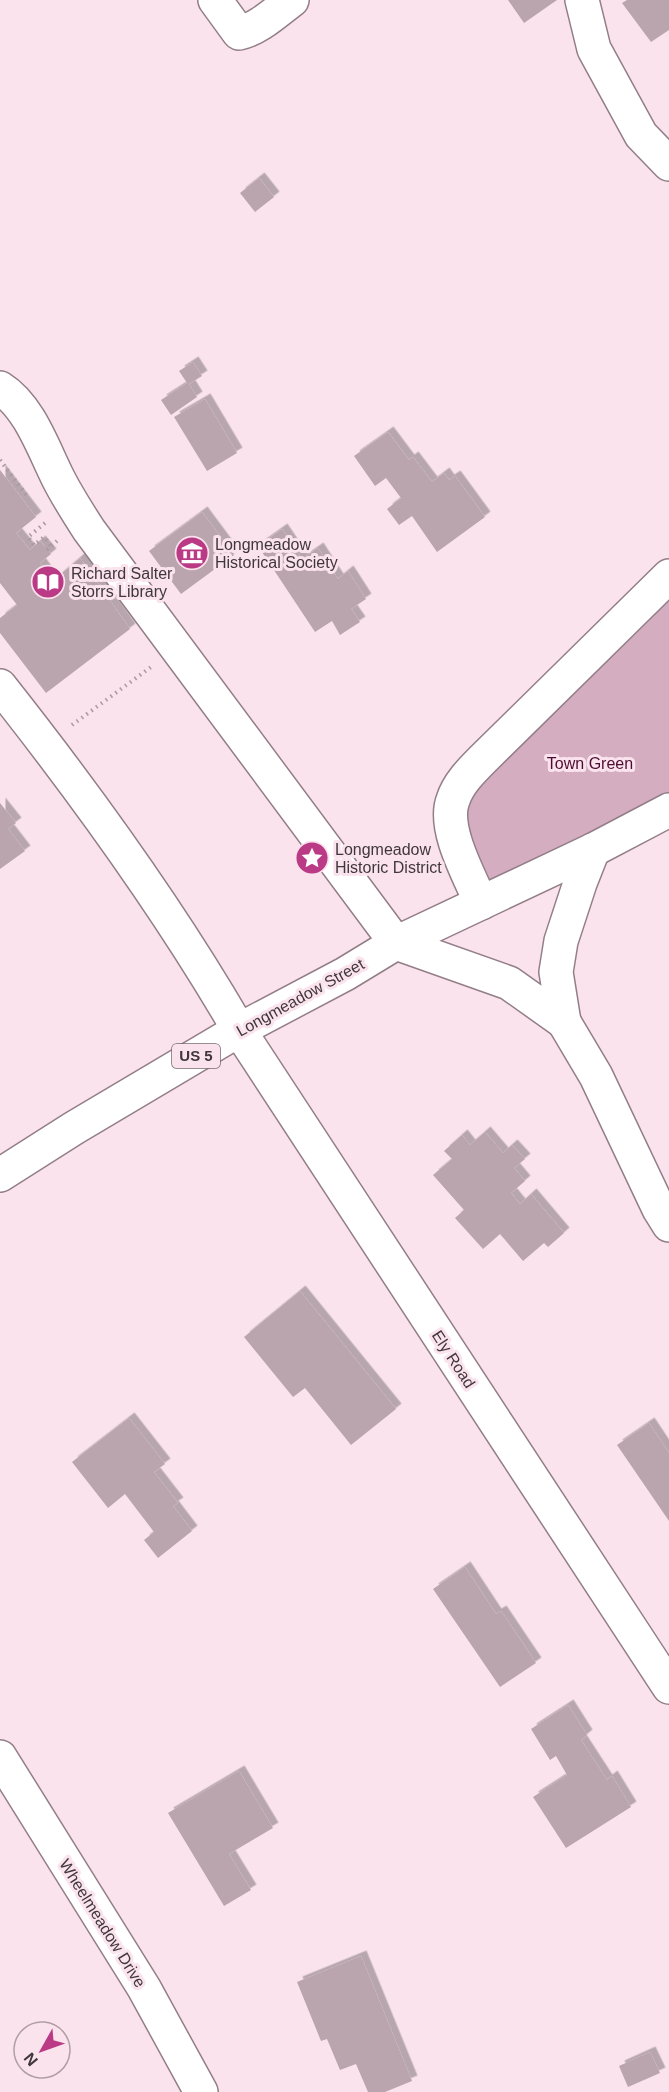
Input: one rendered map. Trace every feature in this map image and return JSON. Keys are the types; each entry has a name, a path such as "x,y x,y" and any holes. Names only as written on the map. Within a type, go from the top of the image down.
{"street":[{"path":"215,0 238,33 261,23 292,0"},
{"path":"582,0 594,49 641,135 669,164"},
{"path":"0,388 18,404 29,420 89,531 396,943 509,983 564,1022"},
{"path":"481,903 464,866 450,823 452,802 462,783 483,759 669,576"},
{"name":"Ely Road","path":"0,686 162,905 200,963 239,1030 669,1687"},
{"name":"Longmeadow Street","path":"0,1175 239,1030 345,974 396,943 593,850 669,810"},
{"path":"593,850 561,940 556,972 564,1022 596,1076 658,1209 669,1225"},
{"name":"Wheelmeadow Drive","path":"0,1757 144,1988 201,2092"}],"path":[{"path":"0,460 33,504"},
{"path":"40,513 46,522 28,537 34,545 44,537 51,546 46,550"},
{"path":"69,728 159,662"}],"green space":[{"name":"Town Green","path":"669,576 669,810 481,903 452,802"}],"building":[{"path":"508,0 557,0 524,23"},
{"path":"627,0 669,0 669,30 651,42 622,3"},
{"path":"259,178 274,197 255,212 240,193"},
{"path":"193,362 202,376 189,384 197,397 171,415 161,400 187,383 179,371"},
{"path":"205,399 237,453 207,471 174,417"},
{"path":"388,432 409,460 413,457 432,482 444,473 449,480 455,476 485,517 437,552 412,516 399,525 387,509 401,498 386,478 375,486 354,456"},
{"name":"Richard Salter Storrs Library","path":"0,470 36,517 16,533 30,550 40,541 51,554 40,563 53,581 80,558 130,629 46,693 0,633 0,618 17,605 0,583"},
{"name":"Longmeadow Historical Society","path":"202,512 234,555 181,594 149,551"},
{"path":"282,529 302,559 318,548 338,579 348,571 366,599 351,609 360,622 340,635 332,621 315,632 258,546"},
{"path":"0,803 16,823 8,829 25,851 0,869"},
{"path":"485,1132 503,1153 512,1145 525,1159 514,1168 525,1181 511,1193 520,1204 531,1194 564,1233 548,1247 544,1243 523,1261 500,1234 483,1249 455,1218 464,1210 433,1175 452,1159 444,1151 462,1135 470,1145"},
{"path":"300,1291 396,1409 351,1445 305,1388 293,1397 244,1337"},
{"path":"129,1418 165,1464 154,1472 178,1503 173,1506 192,1531 158,1558 144,1540 154,1532 125,1494 108,1508 72,1462"},
{"path":"649,1423 669,1453 669,1521 617,1445"},
{"path":"465,1567 496,1614 501,1611 536,1663 500,1687 433,1589"},
{"path":"568,1705 587,1735 581,1740 607,1780 612,1776 631,1807 566,1848 533,1797 567,1775 556,1756 550,1760 531,1729"},
{"path":"239,1771 273,1828 229,1854 251,1890 224,1906 168,1813"},
{"path":"361,1956 412,2081 385,2092 368,2092 356,2064 340,2070 327,2039 321,2041 297,1982"},
{"path":"650,2052 660,2073 628,2087 619,2066"}],"place":[{"name":"Longmeadow Historical Society","path":"192,553"},
{"name":"Richard Salter Storrs Library","path":"48,582"},
{"name":"Longmeadow Historic District","path":"312,858"}]}
